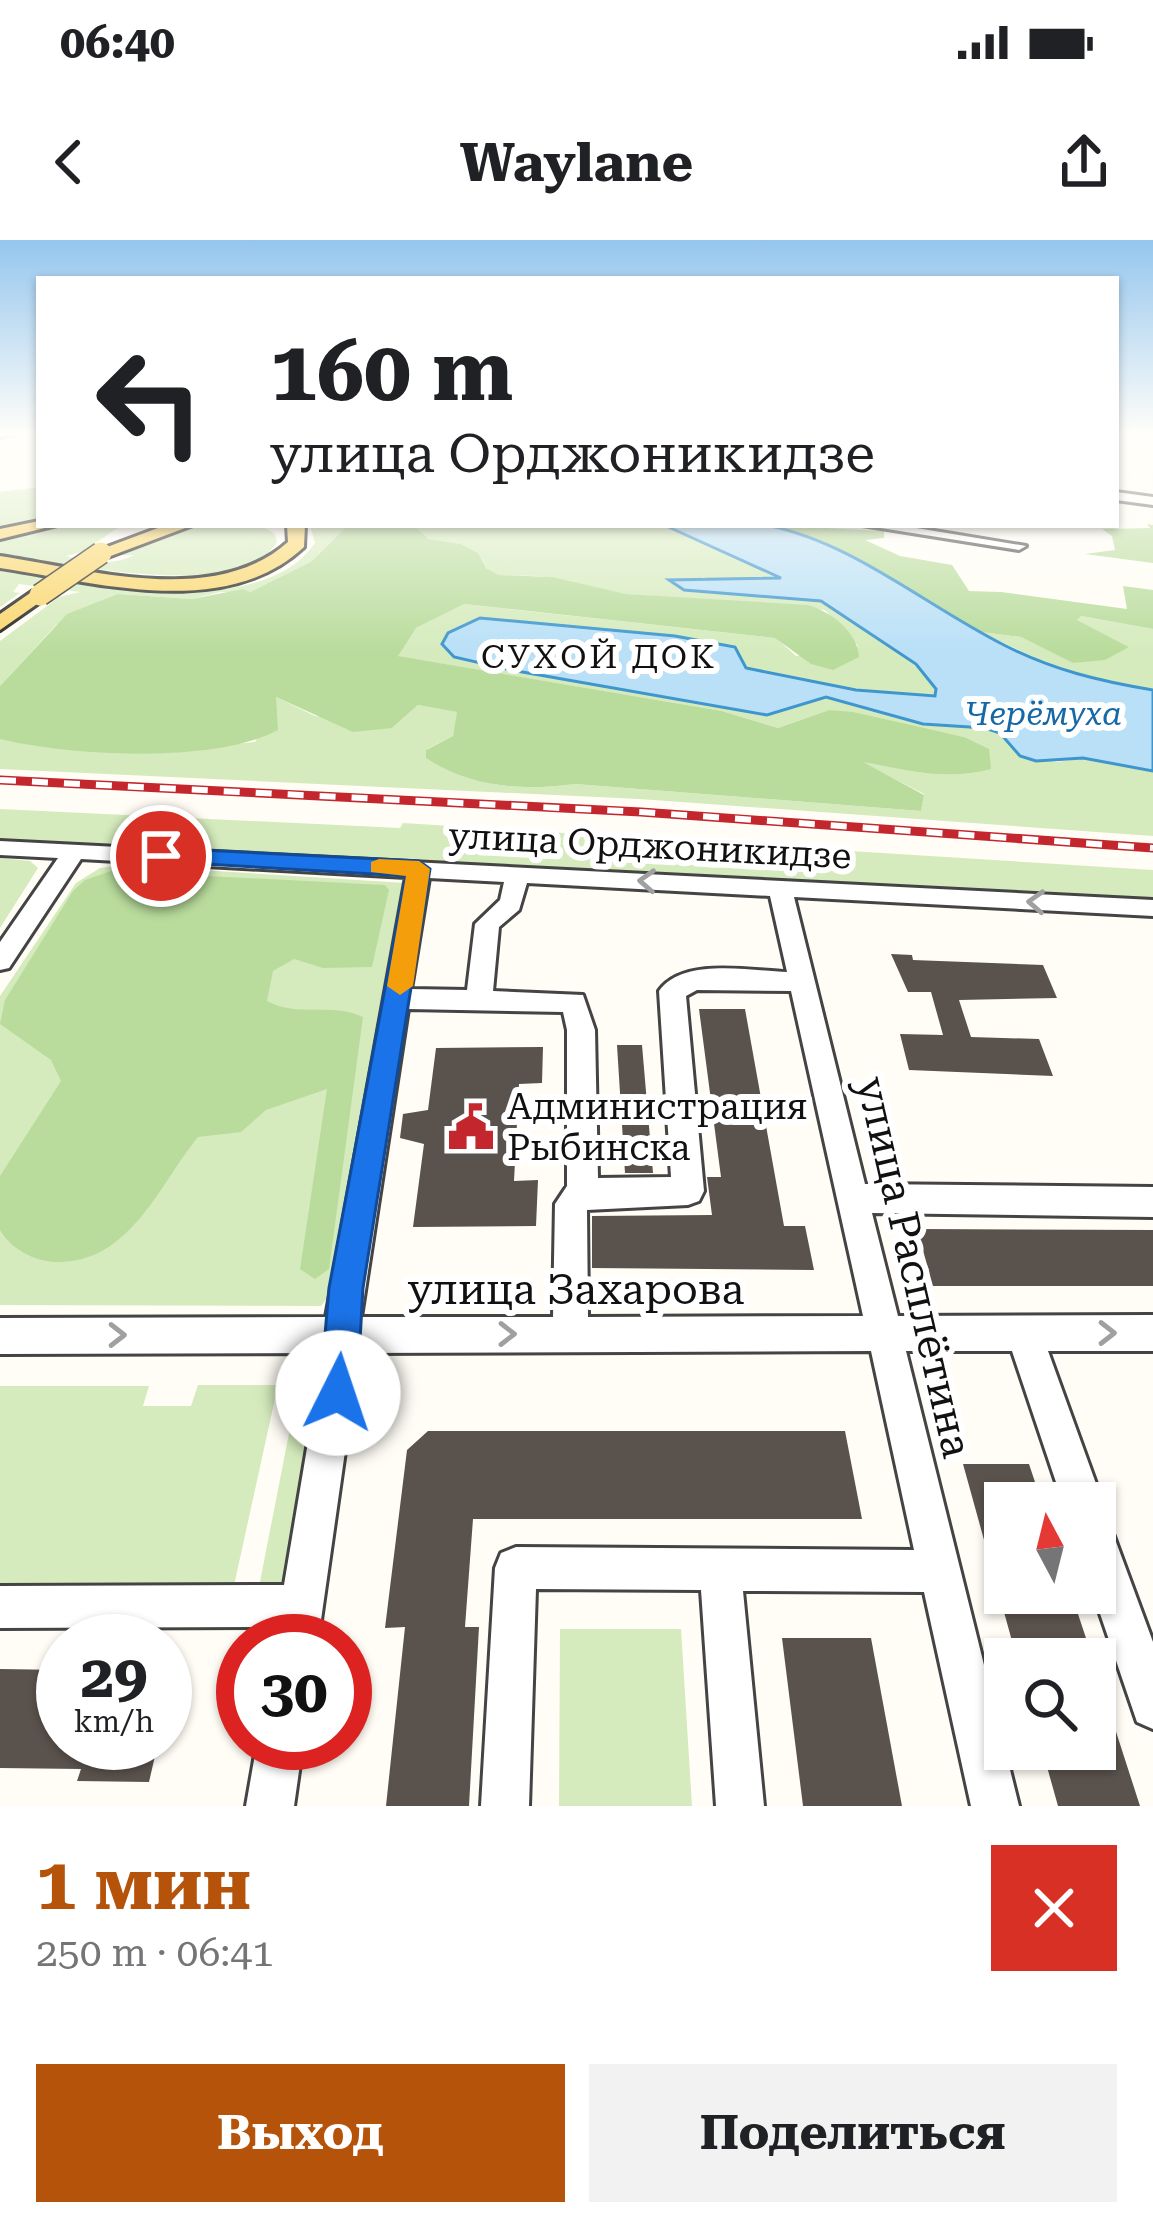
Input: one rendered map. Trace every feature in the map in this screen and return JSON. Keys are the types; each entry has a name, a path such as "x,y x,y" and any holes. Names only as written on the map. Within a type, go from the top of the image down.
{"main road":[{"path":"0,534 36,527"},
{"path":"0,624 137,528"},
{"path":"101,554 175,528"},
{"path":"283,528 292,536 288,554"},
{"path":"0,562 181,584 244,575 288,554 296,543 296,528"}],"street":[{"path":"890,528 1019,546"},
{"path":"1018,528 1022,565"},
{"name":"улица Орджоникидзе","path":"0,848 1153,908"},
{"path":"0,962 75,851"},
{"path":"301,1614 419,869"},
{"path":"479,999 487,924 511,904 517,874"},
{"name":"улица Расплётина","path":"780,888 994,1806"},
{"path":"583,1192 688,1191 670,1002 679,984 802,982"},
{"path":"398,998 574,1001 580,1030 583,1192 572,1204 570,1334"},
{"path":"853,1198 1153,1202"},
{"path":"1024,1334 1076,1482"},
{"name":"улица Захарова","path":"0,1336 1153,1334"},
{"path":"505,1806 516,1568 941,1571"},
{"path":"720,1570 740,1806"},
{"path":"1116,1598 1153,1706"},
{"path":"0,1606 216,1619"},
{"path":"270,1806 276,1770"}],"green space":[{"path":"0,506 36,506 36,524 0,530"},
{"path":"1147,524 1153,525 1153,563 1085,554 1115,550 1112,536 1102,529 1150,528"},
{"path":"47,528 118,528 82,552 66,556 91,562 126,558 134,555 118,555 189,528 263,528 275,534 277,542 257,561 227,571 189,575 104,570 0,554 0,537"},
{"path":"311,528 345,528 312,561 250,592 192,599 119,594 56,625 0,686 0,641 59,597 80,592 19,584 13,592 20,593 0,607 0,570 121,588 213,590 254,583 289,568 315,543"},
{"path":"345,528 416,528 429,539 461,544 478,553 486,568 499,575 552,577 626,594 808,605 841,624 854,639 859,657 833,670 811,664 775,638 464,604 416,628 398,656 722,711 778,728 829,710 853,712 964,737 989,749 991,769 942,774 863,762 924,795 921,811 575,784 498,785 461,776 426,758 426,750 453,736 457,712 418,705 392,728 353,732 276,697 278,730 218,748 102,753 0,739 0,686 67,614 118,594 192,599 243,589 250,592 312,561"},
{"path":"416,528 671,528 781,578 731,583 703,577 684,590 821,601 916,664 936,689 935,696 856,690 746,668 735,647 722,644 572,627 750,711 767,715 826,697 923,724 985,728 1000,733 1020,756 1057,762 1083,758 1153,771 1153,836 639,799 0,769 0,739 150,752 255,742 274,712 276,697 315,716 392,728 418,705 458,712 453,736 427,749 427,758 462,776 498,785 575,784 921,811 924,794 857,760 964,737 829,710 778,728 722,711 396,656 416,628 463,604 776,638 796,656 858,646 825,610 626,594 540,576 499,575 486,568 478,553 461,544 429,539"},
{"path":"773,528 884,531 884,538 865,540 900,556 952,565 969,591 1127,609 1123,586 1153,590 1153,629 1081,616 1077,620 1129,647 1105,660 1073,663 1021,637 981,632 867,566"},
{"path":"1081,616 1153,629 1153,690 1071,675 981,632 1021,637 1074,663 1129,647 1076,620"},
{"path":"0,809 400,828 403,823 1153,870 1153,902 0,839"},
{"path":"0,858 30,861 38,868 0,928"},
{"path":"121,865 405,883 332,1292 321,1306 0,1305 0,996 76,883 100,868"},
{"path":"111,871 385,885 389,890 372,967 323,968 294,959 273,971 267,1001 291,1009 363,1017 329,1269 315,1279 300,1269 327,1089 266,1110 241,1132 198,1137 140,1219 103,1250 81,1259 47,1261 17,1248 0,1230 0,1176 61,1081 51,1060 0,1024 5,1000 73,891 85,880"},
{"path":"198,1385 278,1385 233,1590 0,1590 0,1386 149,1386 143,1406 191,1406"},
{"path":"293,1413 319,1413 289,1593 258,1592"},
{"path":"560,1629 681,1629 692,1806 559,1806"}],"water":[{"name":"Черёмуха","path":"671,528 778,528 798,533 859,560 1022,654 1077,674 1153,690 1153,771 1083,758 1036,761 1020,756 1000,733 985,728 923,724 826,697 767,715 511,670 454,657 442,644 448,633 480,618 675,636 735,647 746,668 856,690 935,696 936,689 916,664 821,601 684,590 669,580 781,578"}],"building":[{"path":"891,954 912,955 913,960 1043,965 1057,998 959,1000 971,1037 1039,1039 1053,1076 909,1070 900,1034 943,1035 931,992 908,992"},
{"path":"699,1009 745,1009 784,1226 805,1226 814,1270 592,1268 592,1216 712,1215 707,1177 721,1177"},
{"path":"617,1045 642,1045 653,1173 625,1173"},
{"name":"Администрация Рыбинска","path":"543,1047 542,1083 519,1084 514,1181 538,1180 536,1226 413,1227 424,1144 400,1138 403,1114 428,1110 436,1048"},
{"path":"917,1229 1153,1230 1153,1286 933,1286"},
{"path":"428,1431 845,1431 862,1519 473,1519 465,1627 479,1627 469,1806 386,1806 405,1627 385,1628 407,1450"},
{"path":"963,1464 1029,1464 1035,1482 984,1482 984,1540"},
{"path":"1005,1614 1078,1614 1086,1638 1011,1638"},
{"path":"782,1638 871,1638 902,1806 803,1806"},
{"path":"0,1669 36,1670 36,1768 0,1768"},
{"path":"1116,1732 1140,1806 1058,1806 1048,1770 1116,1770"},
{"path":"81,1770 152,1770 149,1782 77,1781"}],"railway":[{"path":"0,780 641,812 1153,848"}],"slow traffic":[{"path":"379,867 419,869 400,986"}],"place":[{"name":"Администрация Рыбинска","path":"471,1127"}],"district":[{"name":"СУХОЙ ДОК","path":"599,656"}],"route":[{"path":"161,856 419,869 346,1288 338,1393"}]}
